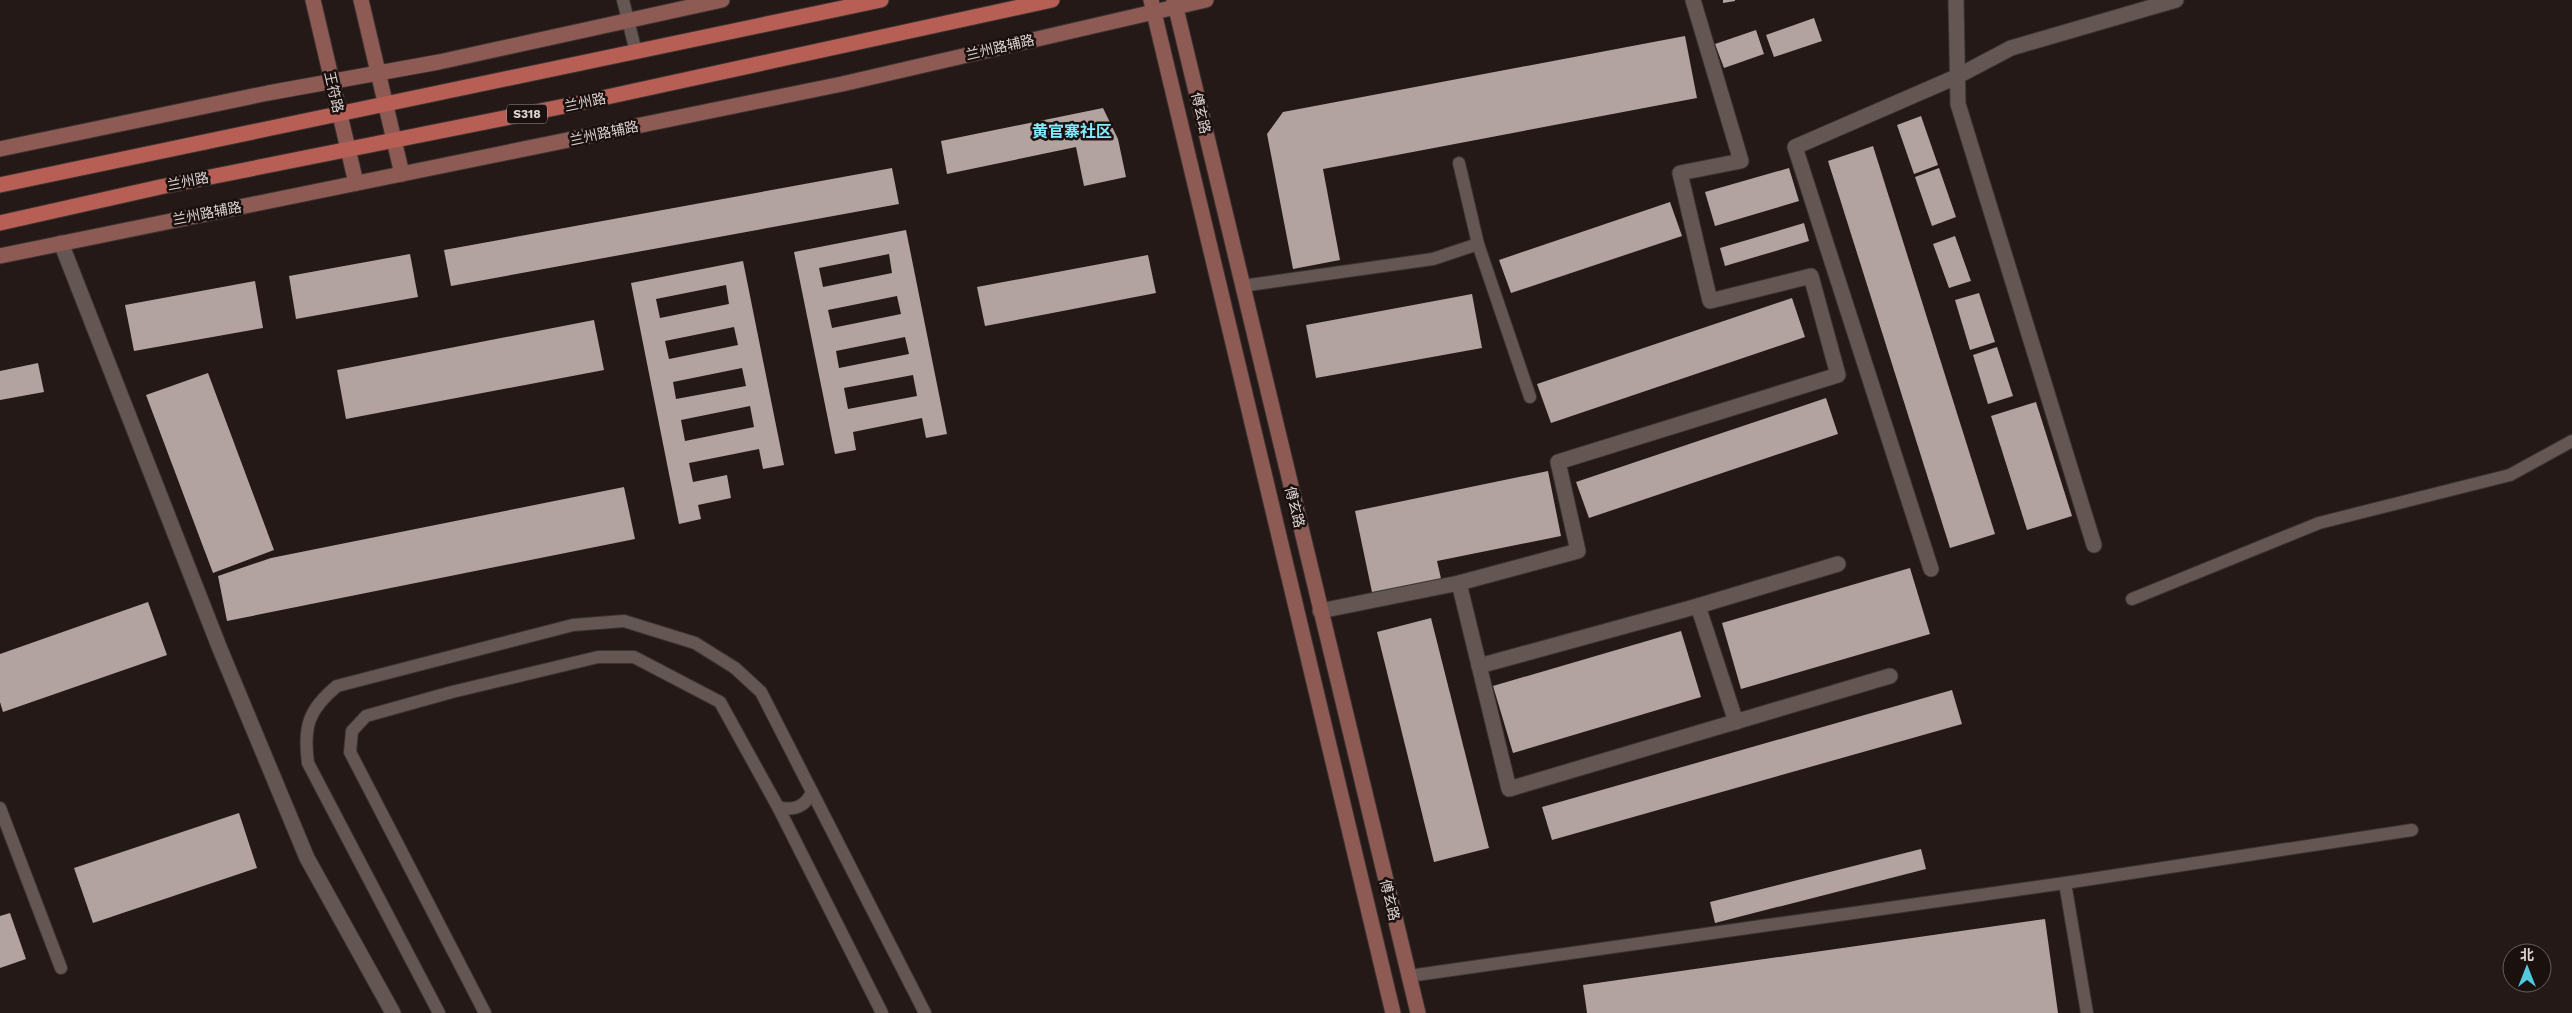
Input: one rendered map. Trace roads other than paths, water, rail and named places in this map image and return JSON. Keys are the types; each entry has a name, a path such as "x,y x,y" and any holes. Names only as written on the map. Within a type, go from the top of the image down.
{"main road":[{"path":"0,185 881,0"},
{"name":"兰州路","path":"0,222 160,187 590,101 1052,0"}],"street":[{"name":"王符路","path":"313,0 356,183"},
{"path":"361,0 402,174"},
{"path":"0,149 468,56 722,0"},
{"name":"兰州路辅路","path":"0,256 842,84 1152,6 1206,0"},
{"path":"1320,611 1459,583 1578,551 1558,462 1838,375 1811,276 1710,301 1680,174 1741,161 1692,0"},
{"path":"1956,0 1958,104 2094,545"},
{"path":"1930,570 1794,147 1956,77 2011,48 2176,0"},
{"name":"傅玄路","path":"1175,3 1418,1013"},
{"name":"傅玄路","path":"1152,6 1393,1013"},
{"path":"61,243 220,650 307,858 393,1013"},
{"path":"1480,666 1698,606 1838,564"},
{"path":"1459,583 1509,789 1890,676"},
{"path":"1698,606 1736,722"}],"lane":[{"path":"623,0 636,52"},
{"path":"1458,164 1478,244 1530,397"},
{"path":"1242,286 1433,259 1478,244"},
{"path":"2132,599 2319,523 2510,475 2572,442"},
{"path":"439,1013 308,763 305,741 309,719 320,700 337,686 573,625 624,621 695,643 735,668 761,692 925,1013"},
{"path":"485,1013 350,752 352,731 366,716 452,692 598,657 634,657 720,702 778,807 882,1013"},
{"path":"778,807 786,809 802,806 812,792"},
{"path":"0,808 61,968"},
{"path":"1409,976 2065,883 2412,830"},
{"path":"2065,883 2087,1013"}],"district":[{"name":"黄官寨社区","path":"1072,131"}]}
